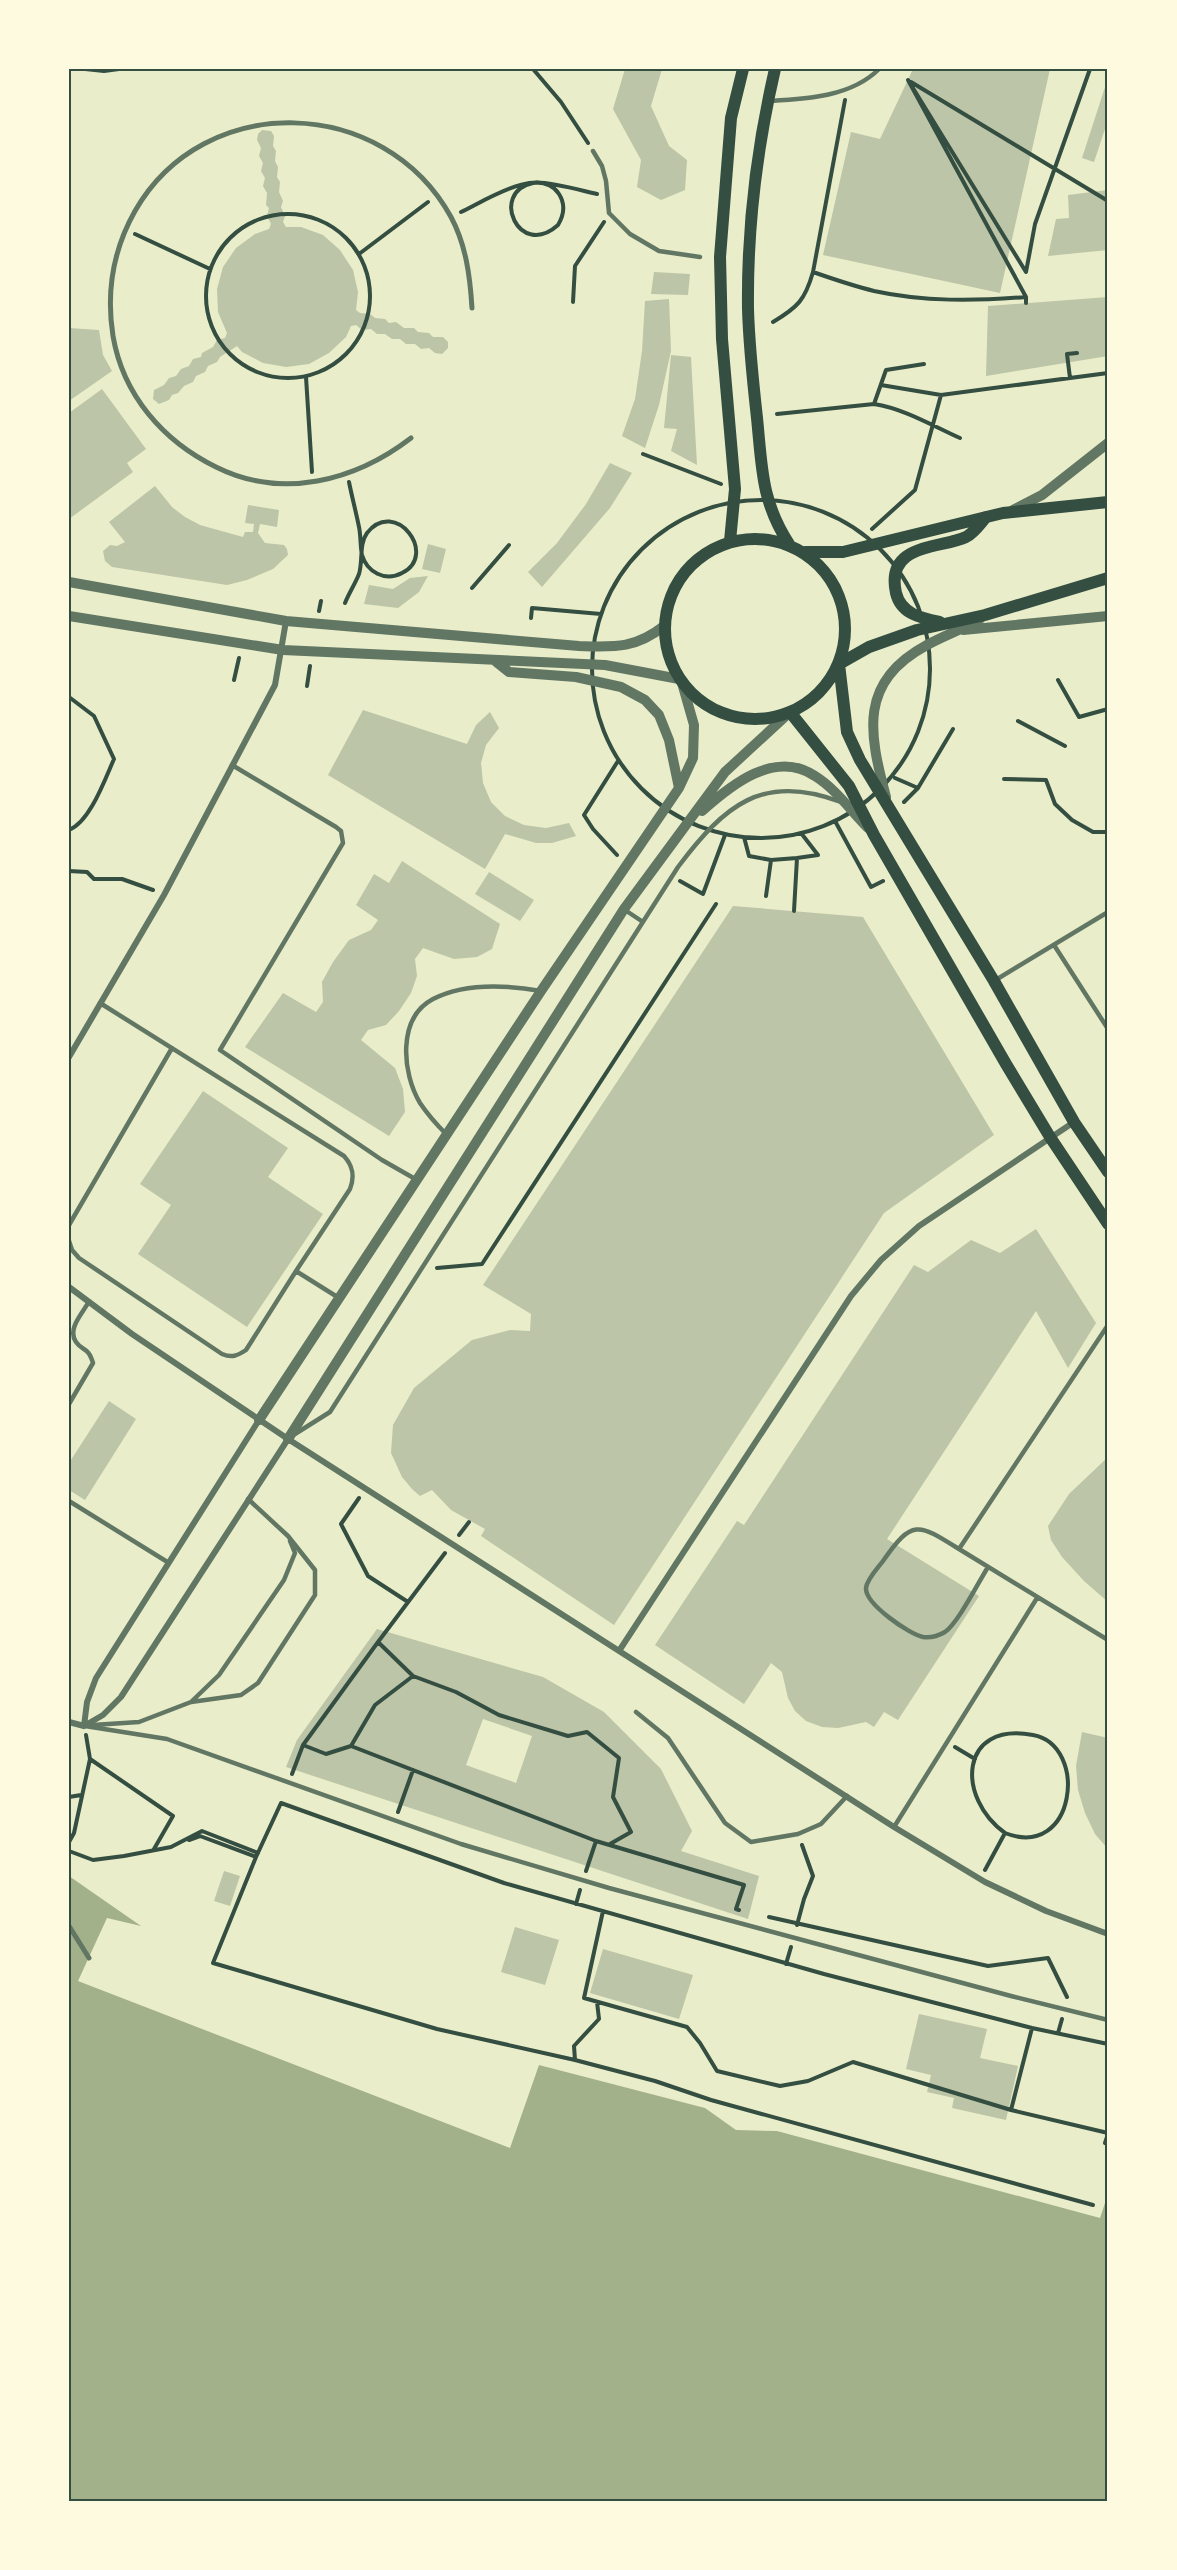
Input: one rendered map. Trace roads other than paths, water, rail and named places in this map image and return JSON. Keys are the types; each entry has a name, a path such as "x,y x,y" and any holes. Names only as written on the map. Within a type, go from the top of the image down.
{"main road":[{"path":"730,541 735,489 722,339 720,257 731,118 743,69"},
{"path":"775,69 761,141 750,240 748,309 765,491 775,522 789,544"},
{"path":"805,552 843,552 1003,513 1108,502"},
{"path":"944,623 912,615 904,608 896,591 898,570 903,560 914,552 937,543 967,537 986,517"},
{"path":"760,538 789,544 805,552 824,569 838,590 845,614 846,640 839,664 822,689 810,700 790,712 757,719 728,716 703,703 681,681 667,654 664,626 669,598 683,573 704,553 730,541 760,538"},
{"path":"839,664 869,647 917,630 985,615 1108,578"},
{"path":"839,664 848,732 860,760 994,981 1074,1122 1108,1172"},
{"path":"790,712 849,786 874,835 1050,1137 1108,1224"}],"street":[{"path":"411,438 370,466 347,475 312,483 270,483 228,473 190,454 158,427 132,393 116,354 109,312 112,270 125,229 142,199 191,151 222,135 255,125 323,124 356,134 387,149 415,170 437,195 451,217 464,246 471,277 472,308"},
{"path":"1003,513 1042,495 1108,443"},
{"path":"69,582 286,621 620,648 654,634 664,626"},
{"path":"890,810 874,752 872,722 877,699 888,676 905,658 985,615"},
{"path":"69,616 283,650 605,665 681,681 694,725 693,758 679,788 626,863 259,1420 96,1678 87,1702 84,1726"},
{"path":"957,631 1108,616"},
{"path":"69,1057 164,895 274,686 283,650 286,621"},
{"path":"494,660 509,672 576,677 621,687 645,700 659,715 666,733 679,788"},
{"path":"69,1722 84,1726 103,1715 121,1697 288,1439 624,909 725,772 790,712"},
{"path":"684,827 727,788 754,773 777,767 800,768 815,776 874,835"},
{"path":"619,1651 851,1296 881,1260 920,1226 1074,1122"},
{"path":"69,1287 88,1303 288,1439 894,1827 980,1878 1046,1911 1108,1934"},
{"path":"69,1926 89,1958"}],"lane":[{"path":"769,101 827,95 848,88 879,69"},
{"path":"593,151 602,166 606,181 609,213 630,234 658,251 700,257"},
{"path":"232,765 336,827 341,831 343,843 220,1050 382,1160 417,1180"},
{"path":"288,1439 330,1412 672,876 699,840 727,811 751,798 786,790 817,793 845,804"},
{"path":"624,909 643,922"},
{"path":"994,981 1108,912"},
{"path":"1054,945 1108,1029"},
{"path":"447,1135 420,1102 410,1076 406,1056 408,1034 416,1015 430,1000 451,992 518,987 541,991"},
{"path":"69,1241 72,1250 79,1258 222,1354 229,1357 238,1356 252,1343 350,1189 353,1180 350,1163 344,1156 100,1003"},
{"path":"69,1225 172,1048"},
{"path":"296,1271 339,1298"},
{"path":"69,1404 93,1363 89,1351 76,1342 73,1332 75,1323 88,1303"},
{"path":"959,1549 1108,1325"},
{"path":"84,1726 139,1722 191,1702 241,1695 258,1683 315,1595 315,1570 288,1536 248,1499"},
{"path":"69,1501 169,1563"},
{"path":"988,1567 950,1628 934,1637 914,1634 871,1602 866,1588 869,1580 899,1538 907,1531 926,1529 1108,1640"},
{"path":"191,1702 219,1675 284,1580 295,1553 288,1536"},
{"path":"894,1827 1037,1598"},
{"path":"636,1712 668,1738 726,1823 751,1842 798,1834 820,1824 847,1796"},
{"path":"84,1726 167,1739 461,1844 609,1888 1108,2020"}]}
